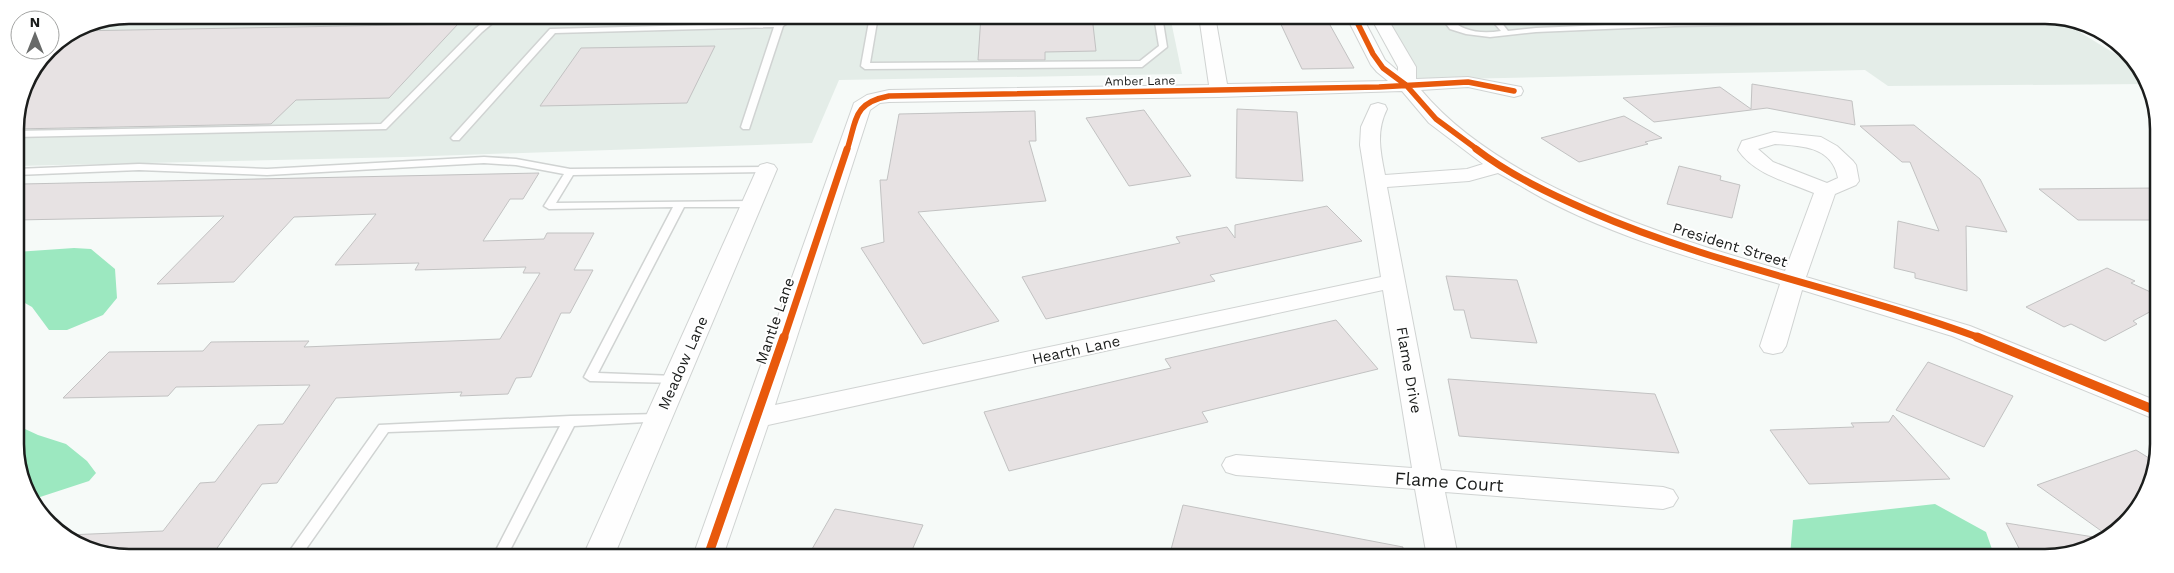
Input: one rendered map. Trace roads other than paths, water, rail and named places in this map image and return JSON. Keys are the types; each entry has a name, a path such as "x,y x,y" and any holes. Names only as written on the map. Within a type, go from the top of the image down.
{"street":[{"path":"1208,24 1219,91"},
{"name":"President Street","path":"1358,24 1381,67 1407,85 1434,117 1498,166 1552,195 1627,227 1960,331 2150,407"},
{"path":"1383,24 1407,67 1407,85"},
{"name":"Amber Lane","path":"874,99 900,96 1219,91 1468,82 1514,92"},
{"name":"Mantle Lane","path":"710,549 757,418 861,107 874,99"},
{"name":"Flame Drive","path":"1378,109 1372,118 1368,131 1441,549"},
{"path":"1376,182 1469,175 1498,166"},
{"name":"Meadow Lane","path":"601,549 767,169"},
{"path":"1773,346 1793,280 1826,190"},
{"name":"Hearth Lane","path":"757,418 1394,281"},
{"name":"Flame Court","path":"1236,465 1663,498"}],"lane":[{"path":"24,134 383,127 487,24"},
{"path":"873,24 865,66 1142,64 1163,47 1159,24"},
{"path":"1451,24 1453,27 1466,32 1490,35 1536,30 1702,24"},
{"path":"1499,24 1506,33"},
{"path":"456,138 553,30 779,25 746,127"},
{"path":"24,171 155,167 232,172 267,172 484,160 516,162 570,172 767,169"},
{"path":"570,172 549,206 753,204"},
{"path":"675,380 590,377 680,204"},
{"path":"298,549 384,428 659,418"},
{"path":"504,549 570,420"}]}
